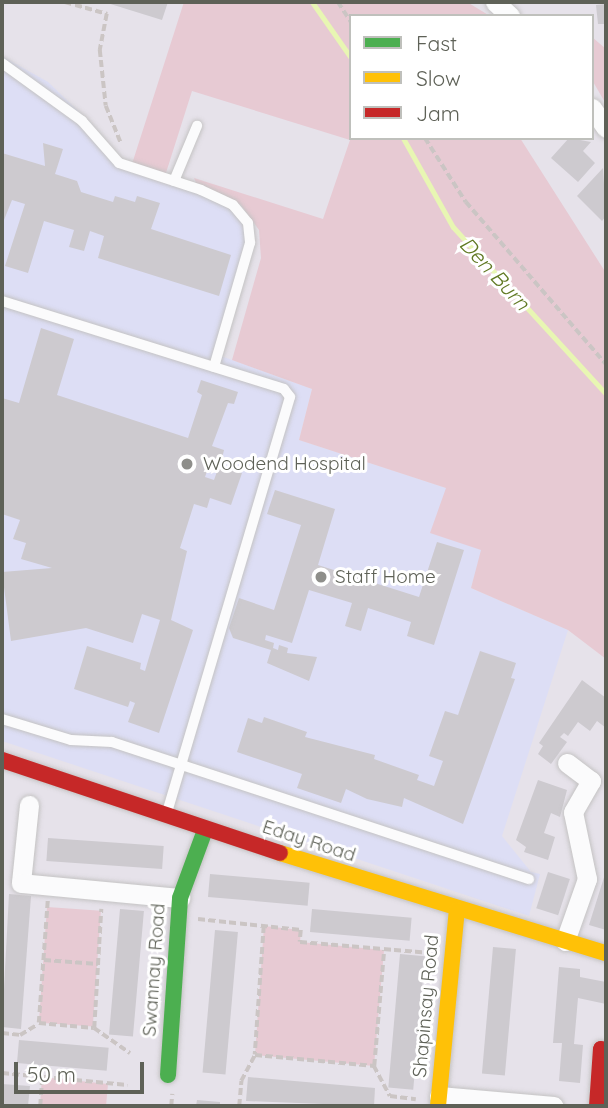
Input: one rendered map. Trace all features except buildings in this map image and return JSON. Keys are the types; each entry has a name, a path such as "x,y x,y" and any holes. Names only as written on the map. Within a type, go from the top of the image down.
{"street":[{"path":"495,2 508,14"},
{"path":"594,111 606,128"},
{"name":"Eday Road","path":"2,760 205,830 457,910 606,953"},
{"path":"565,941 587,879 573,812 592,781 567,763"},
{"path":"29,805 22,883 102,891 180,908"},
{"name":"Swannay Road","path":"167,1075 180,908 205,830"},
{"name":"Shapinsay Road","path":"439,1101 457,910"},
{"path":"597,1106 601,1049 606,1049"},
{"path":"439,1101 554,1106"}],"lane":[{"path":"2,63 36,83 82,121 119,163 174,181 233,205 248,223 250,243 214,367"},
{"path":"174,181 197,125"},
{"path":"2,301 284,389 290,397 213,647 166,816"},
{"path":"2,719 71,740 112,742 529,878"}],"path":[{"path":"65,2 107,14 100,50 106,106 131,167"},
{"path":"338,2 349,19"},
{"path":"426,140 466,202 606,364"},
{"path":"39,1023 49,885"},
{"path":"94,1028 102,891"},
{"path":"180,908 264,926 301,930 300,942 452,955"},
{"path":"239,1106 241,1081 255,1055 264,926"},
{"path":"384,950 374,1066 390,1096 439,1101"},
{"path":"43,960 98,964"},
{"path":"2,1033 20,1035 39,1023 94,1028 130,1053"},
{"path":"255,1055 374,1066"},
{"path":"2,1073 127,1085"},
{"path":"40,1106 42,1077"}],"shaded area":[{"path":"184,2 467,2 487,14 349,14 349,140 192,91 165,176 131,167"},
{"path":"594,39 606,49 606,104 594,83"},
{"name":"Woodend Hospital","path":"2,56 48,82 92,124 123,163 174,181 233,210 249,229 221,356 312,389 299,440 446,488 482,550 471,588 568,630 502,836 531,872 540,874 529,916 2,741"},
{"path":"350,140 521,140 606,273 606,659 568,630 471,588 481,550 430,533 446,488 299,440 312,389 232,360 261,258 259,230 241,205 197,185 194,178 323,219"},
{"path":"47,907 101,911 93,1026 39,1023"},
{"path":"264,926 301,930 300,942 384,950 374,1066 255,1055"},
{"path":"42,1077 108,1084 106,1106 40,1106"}],"waterway":[{"name":"Den Burn","path":"312,2 349,55"},
{"name":"Den Burn","path":"404,140 453,227 606,394"}],"traffic: fast":[{"path":"168,1075 180,898 205,830"}],"traffic: slow":[{"path":"280,853 606,953"},
{"path":"438,1106 457,910"}],"traffic: jam":[{"path":"2,760 280,853"},
{"path":"597,1106 601,1049 606,1050"}],"place":[{"name":"Woodend Hospital","path":"187,464"},
{"name":"Staff Home","path":"321,577"}]}
